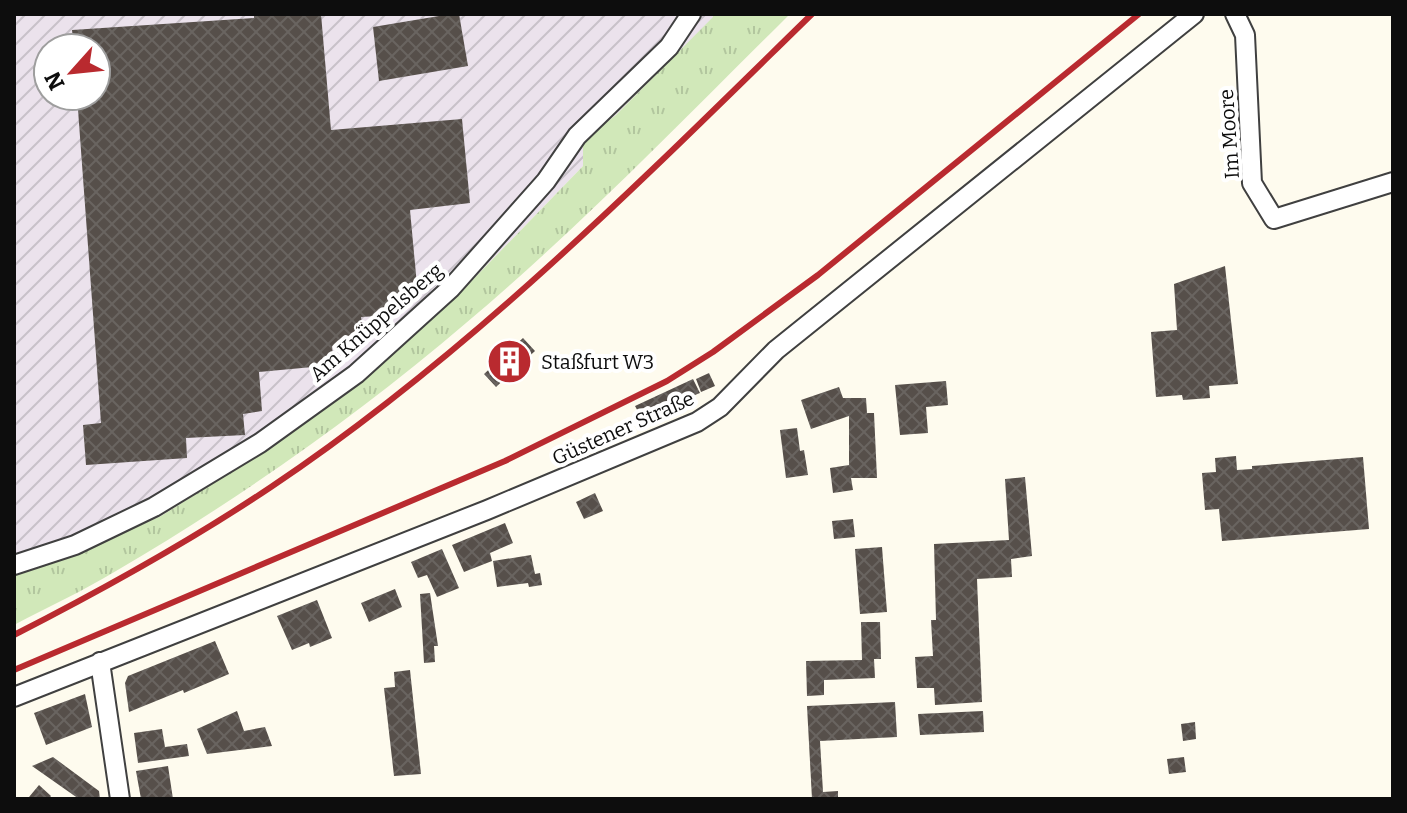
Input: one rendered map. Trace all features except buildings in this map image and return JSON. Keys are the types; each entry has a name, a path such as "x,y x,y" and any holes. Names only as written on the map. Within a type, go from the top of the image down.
{"street":[{"name":"Am Knüppelsberg","path":"14,565 75,545 154,507 260,443 356,374 451,288 546,181 577,136 669,47 691,14"},
{"name":"Güstener Straße","path":"14,697 487,510 697,422 720,407 776,350 1194,14"},
{"name":"Im Moore","path":"1235,14 1245,35 1252,183 1274,219 1393,182"},
{"path":"100,662 120,799"}],"shaded area":[{"path":"14,14 713,14 714,17 616,115 583,140 583,166 458,295 366,378 266,450 161,516 76,554 14,576"}],"green space":[{"path":"713,14 790,14 550,249 383,391 207,515 104,578 14,625 14,576 76,554 161,516 266,450 366,378 458,295 583,166 583,140 616,115"}],"railway":[{"path":"14,635 209,527 345,435 416,380 552,263 812,14"},
{"path":"14,670 505,461 667,381 713,352 818,275 1139,14"}],"place":[{"name":"Staßfurt W3","path":"510,362"}]}
